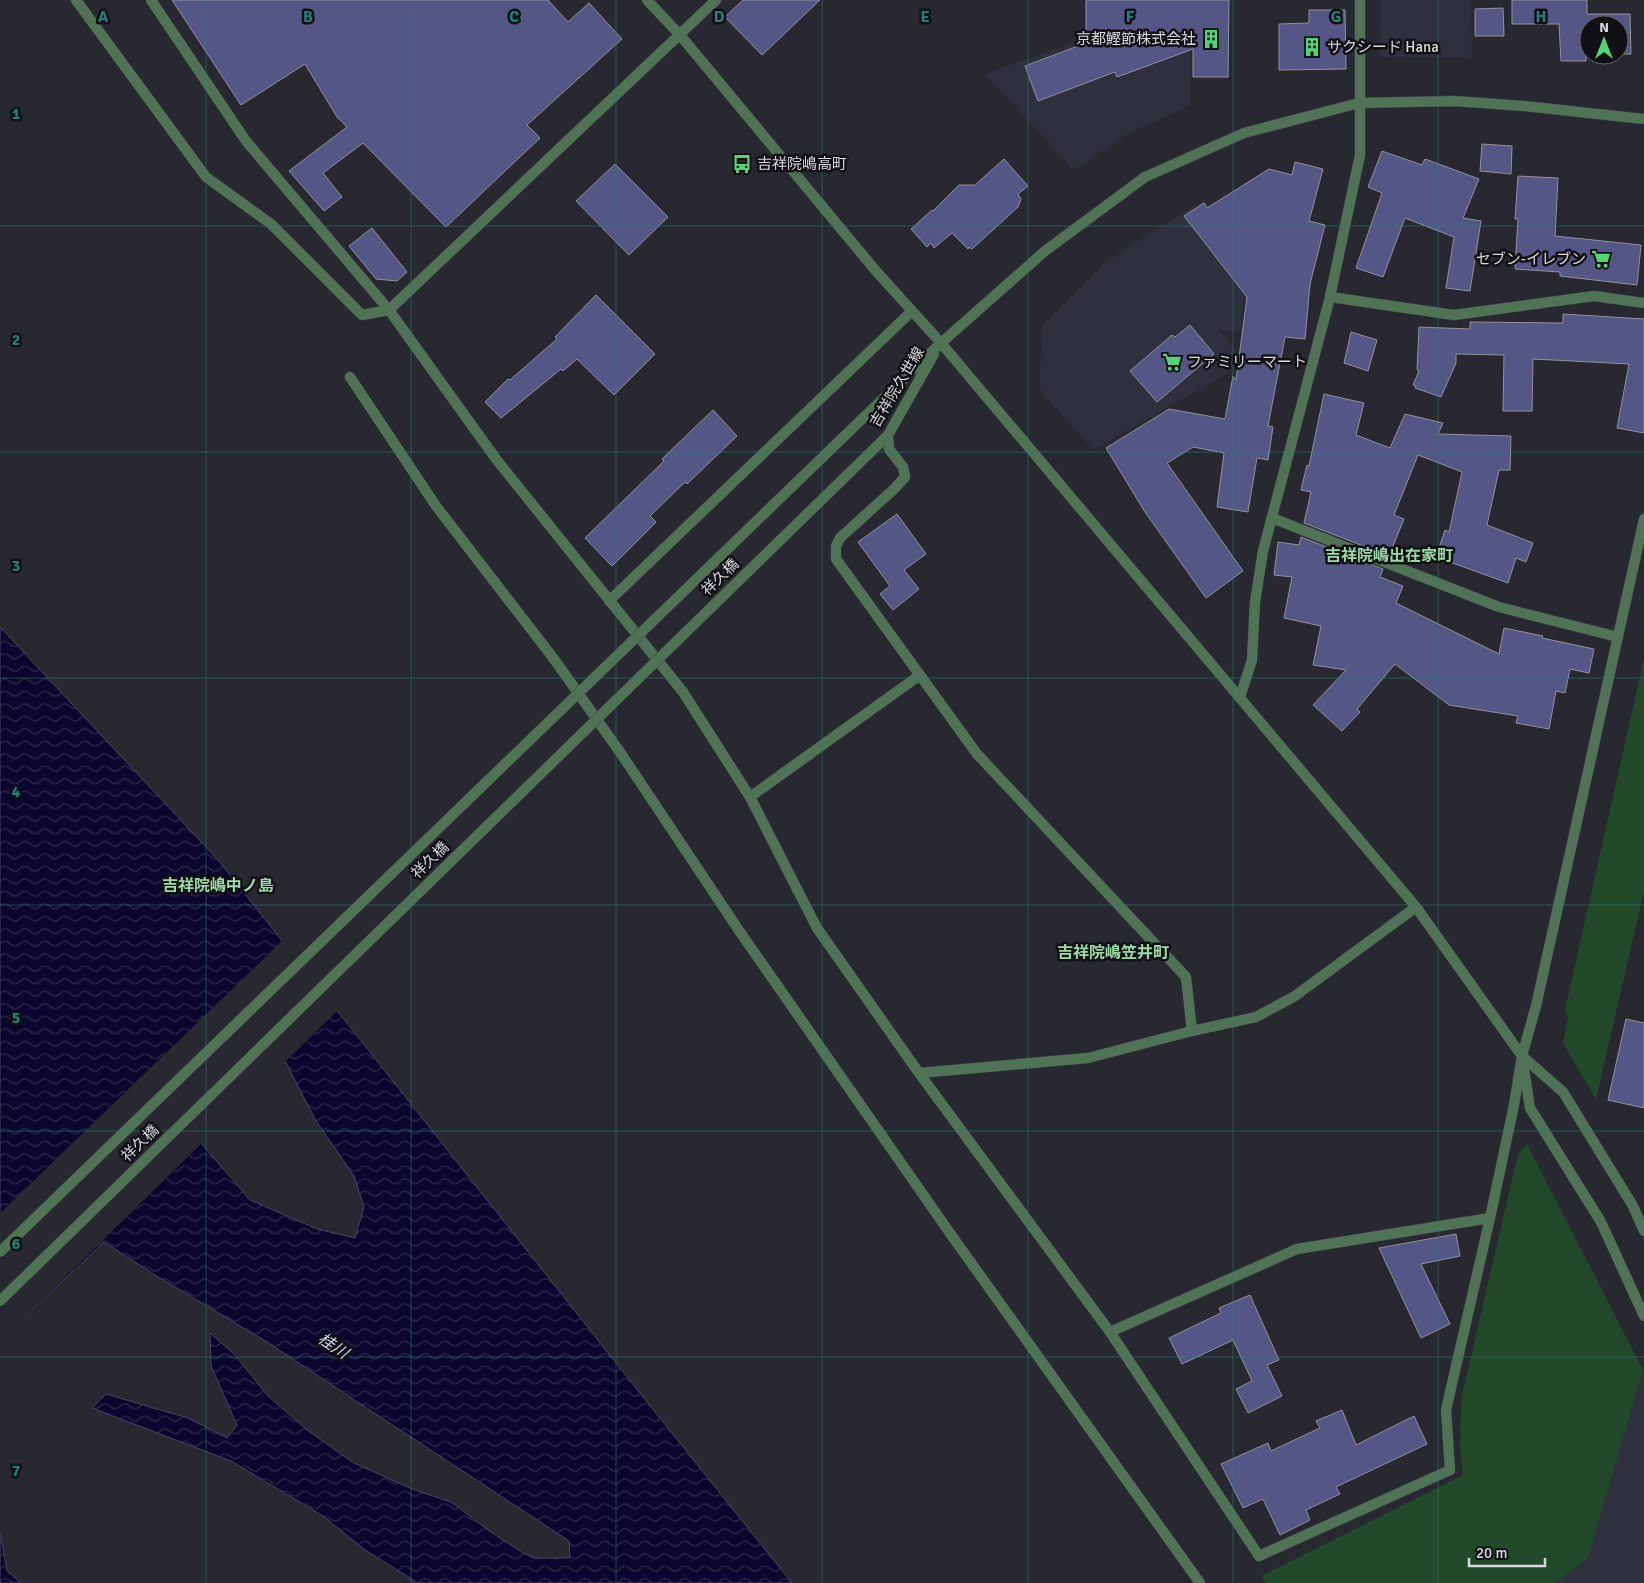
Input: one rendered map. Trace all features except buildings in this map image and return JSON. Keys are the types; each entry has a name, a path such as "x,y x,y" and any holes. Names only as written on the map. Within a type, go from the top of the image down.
{"street":[{"path":"76,0 206,178 271,224 362,315 389,310 716,0"},
{"path":"151,0 246,140 389,310 496,459 684,692 750,796 817,928 919,1074 1110,1332 1258,1556 1450,1470 1446,1410 1490,1218 1514,1105 1522,1056 1538,996 1644,519"},
{"path":"647,0 680,36 876,271 941,343 1416,908 1522,1056 1563,1092 1633,1206 1644,1231"},
{"path":"1240,697 1252,660 1255,602 1263,551 1330,297 1360,155 1358,103 1360,0"},
{"path":"941,343 1045,252 1145,177 1244,132 1358,103 1454,101 1524,106 1644,120"},
{"path":"1330,297 1454,315 1594,296 1644,303"},
{"path":"610,601 912,311"},
{"name":"吉祥院久世線","path":"860,421 941,343"},
{"name":"吉祥院久世線","path":"885,438 941,343"},
{"path":"350,377 436,506 554,659 627,763 746,940 952,1236 1200,1583"},
{"name":"祥久橋","path":"0,1252 860,421"},
{"path":"885,438 889,448 903,467 905,477 840,538 836,546 836,559 977,754 1186,977 1192,1031"},
{"name":"祥久橋","path":"0,1301 885,438"},
{"path":"1272,518 1499,607 1618,637"},
{"path":"750,796 920,675"},
{"path":"919,1074 1088,1058 1192,1031 1256,1017 1294,996 1416,908"},
{"path":"1522,1056 1530,1108 1601,1222 1644,1316"},
{"path":"1110,1332 1297,1249 1490,1218"}],"shaded area":[{"path":"1381,0 1471,0 1472,58 1380,57"},
{"path":"1190,1 1191,105 1126,135 1074,170 984,74"},
{"path":"1204,200 1254,272 1241,305 1243,306 1240,333 1218,329 1236,351 1232,371 1093,450 1039,389 1042,326 1104,264"},
{"path":"1643,1370 1644,1583 1555,1583 1588,1558"}],"green space":[{"path":"1644,659 1644,891 1596,1099 1563,1043 1568,1017 1565,1010"},
{"path":"1527,1144 1643,1370 1588,1558 1555,1583 1266,1583 1261,1576 1463,1475 1460,1449 1461,1400 1518,1154"}],"water":[{"name":"桂川","path":"0,627 218,860 792,1583 418,1583 365,1550 323,1516 231,1461 92,1408 106,1394 188,1418 227,1438 237,1425 211,1366 210,1333 234,1354 268,1396 306,1429 352,1462 412,1489 451,1502 491,1532 523,1553 536,1558 570,1558 569,1541 262,1339 104,1242 0,1340","holes":["283,1057 316,1121 354,1176 364,1207 355,1238 317,1229 250,1200 200,1142"]},
{"path":"0,1533 7,1571 21,1583 0,1583"}],"pier":[{"path":"284,939 339,1009 283,1064 282,1061 203,1142 0,1341 0,1213"}],"place":[{"name":"京都鰹節株式会社","path":"1211,39"},
{"name":"サクシード Hana","path":"1312,47"},
{"name":"吉祥院嶋高町","path":"742,164"},
{"name":"セブン-イレブン","path":"1601,259"},
{"name":"ファミリーマート","path":"1172,362"}],"district":[{"name":"吉祥院嶋出在家町","path":"1389,556"},
{"name":"吉祥院嶋中ノ島","path":"218,886"},
{"name":"吉祥院嶋笠井町","path":"1113,953"}]}
